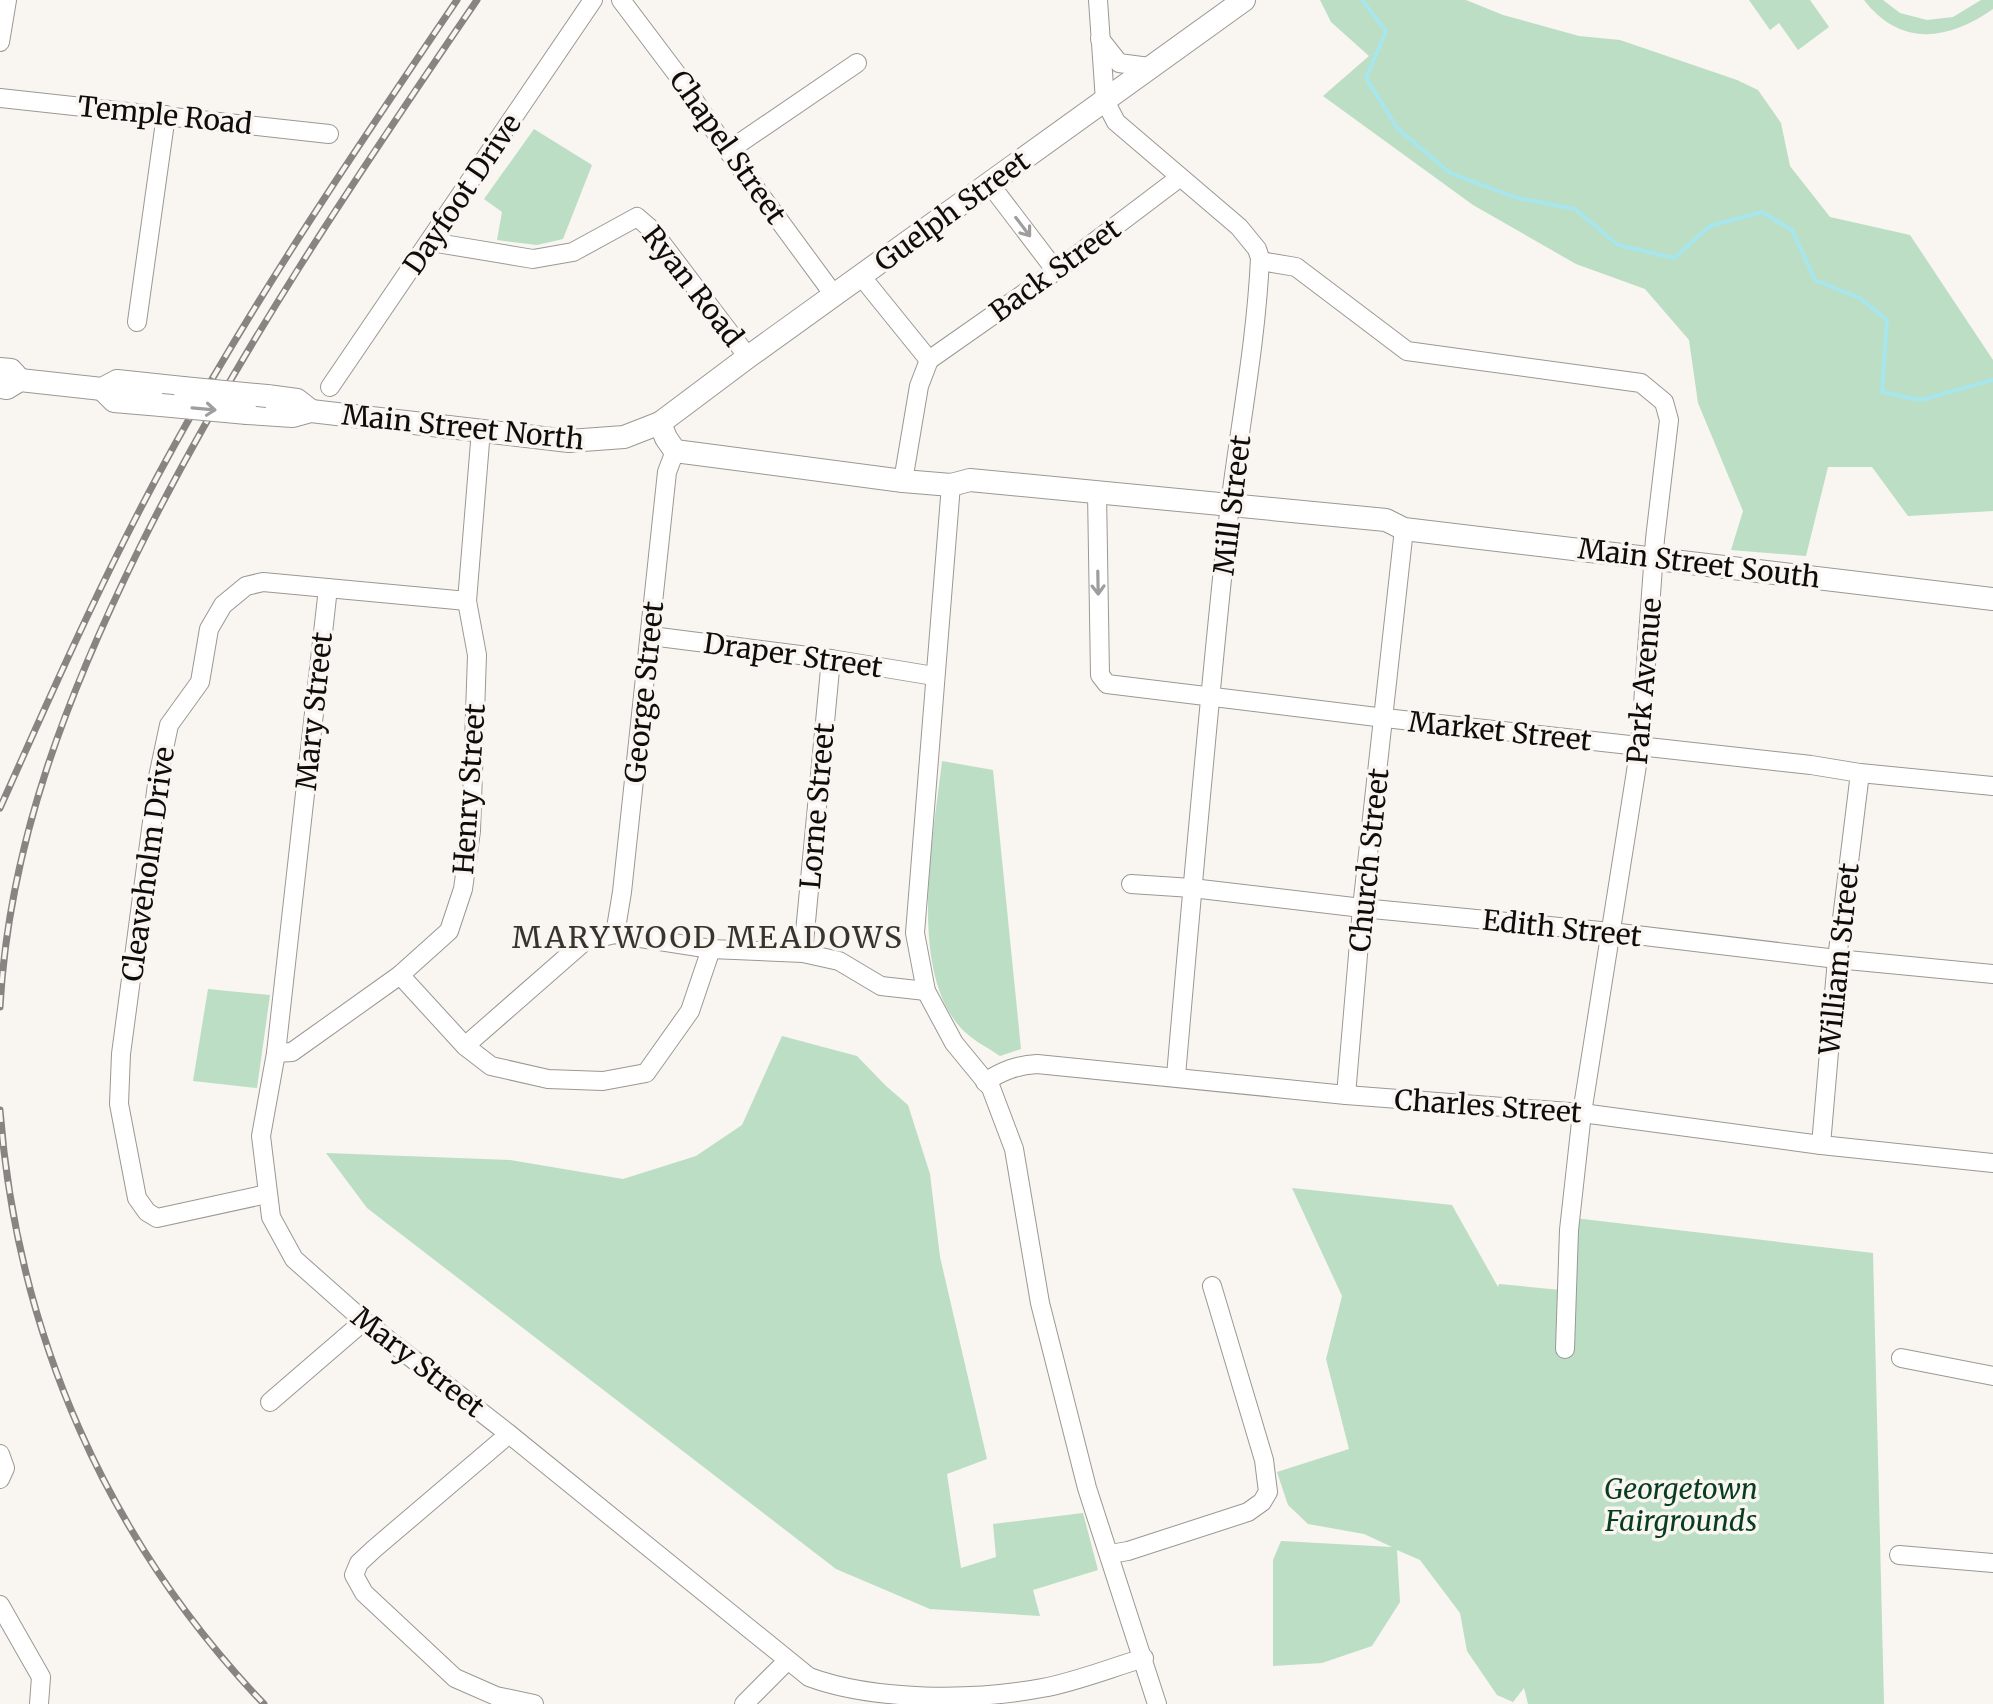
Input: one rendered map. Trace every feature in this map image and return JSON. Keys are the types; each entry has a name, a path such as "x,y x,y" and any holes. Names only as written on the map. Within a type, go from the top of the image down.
{"main road":[{"name":"Guelph Street","path":"660,423 1244,0"},
{"name":"Main Street North","path":"0,369 11,370 10,384 102,389 117,381 297,400 311,411"},
{"name":"Main Street North","path":"102,389 114,401 293,416 311,411 569,441 624,437 660,423"},
{"path":"660,423 675,451"},
{"name":"Main Street South","path":"675,451 903,481 951,485 970,480 1229,514 1386,520 1404,529 1993,599"}],"street":[{"path":"1,32 7,0"},
{"name":"Dayfoot Drive","path":"330,387 593,0"},
{"name":"Chapel Street","path":"621,0 834,295"},
{"path":"1098,0 1105,101 1116,122 1239,227 1257,249 1260,261"},
{"path":"1099,38 1119,63 1149,67"},
{"path":"728,151 857,63"},
{"name":"Temple Road","path":"0,98 329,134"},
{"path":"137,322 166,115"},
{"name":"Back Street","path":"929,360 1056,271 1179,178"},
{"path":"989,183 1056,271"},
{"name":"Ryan Road","path":"431,242 533,259 573,252 637,217 651,229 748,357"},
{"name":"Mill Street","path":"1176,1076 1229,514 1255,332 1260,261"},
{"name":"Park Avenue","path":"1260,261 1296,267 1407,351 1641,383 1664,402 1669,420 1654,557 1640,746 1582,1113 1569,1230 1565,1349"},
{"path":"861,276 929,360 919,386 903,481"},
{"name":"Henry Street","path":"276,1053 292,1052 400,975 449,931 463,889 471,831 477,655 467,601 481,430"},
{"name":"George Street","path":"615,934 651,636 667,472 675,451"},
{"path":"951,485 915,933 926,991 954,1043 991,1088 1014,1149 1040,1303 1087,1488 1157,1704"},
{"name":"Market Street","path":"1097,499 1100,675 1103,681 1110,684 1993,786"},
{"name":"Church Street","path":"1346,1095 1362,908 1404,529"},
{"name":"Cleaveholm Drive","path":"267,1194 157,1218 147,1212 137,1198 119,1104 121,1054 169,725 200,682 209,629 223,605 246,586 263,582 467,601"},
{"name":"Mary Street","path":"328,588 276,1053 261,1136 271,1217 294,1259 364,1321 809,1677 837,1687 886,1694 975,1696 1044,1688 1144,1658"},
{"name":"Draper Street","path":"651,636 831,659 934,676"},
{"name":"Lorne Street","path":"803,953 831,659"},
{"name":"William Street","path":"1821,1145 1837,959 1860,773"},
{"name":"Edith Street","path":"1131,884 1993,974"},
{"path":"465,1046 585,941 615,934 711,949 803,953 839,961 881,986 926,991"},
{"path":"400,975 465,1046 491,1066 548,1079 603,1081 646,1073 690,1011 711,949"},
{"name":"Charles Street","path":"985,1082 1022,1064 1037,1064 1346,1095 1582,1113 1821,1145 1993,1163"},
{"path":"1110,1554 1248,1512 1262,1502 1268,1492 1264,1460 1212,1286"},
{"path":"270,1402 364,1321"},
{"path":"1901,1358 1993,1376"},
{"path":"509,1434 374,1549 359,1563 354,1575 364,1593 455,1678 496,1696 534,1704"},
{"path":"0,1454 5,1468 0,1479"},
{"path":"1899,1555 1993,1563"},
{"path":"0,1605 41,1677 39,1704"},
{"path":"744,1704 787,1661"}],"green space":[{"path":"1320,0 1466,0 1503,15 1579,36 1620,40 1758,90 1781,123 1790,166 1830,217 1910,235 1993,360 1993,511 1908,516 1872,467 1828,467 1806,556 1731,550 1743,511 1698,403 1689,340 1645,289 1576,264 1473,205 1323,96 1369,56 1331,22"},
{"path":"1749,0 1810,0 1829,27 1798,50 1779,23 1770,30"},
{"path":"1864,0 1883,0 1900,13 1927,20 1953,17 1981,0 1993,0 1993,9 1959,27 1926,34 1894,26"},
{"path":"534,129 592,165 563,239 537,245 497,240 502,212 484,199"},
{"path":"942,761 993,770 1021,1049 1000,1056 960,1027 944,1001 934,970 928,899"},
{"path":"208,989 270,995 257,1088 193,1081"},
{"path":"782,1036 857,1056 908,1105 930,1174 940,1257 987,1459 947,1474 961,1568 996,1557 993,1524 1083,1513 1098,1570 1033,1590 1040,1616 930,1609 836,1569 367,1208 326,1153 510,1160 623,1179 696,1156 742,1125"},
{"name":"Georgetown Fairgrounds","path":"1292,1188 1452,1205 1498,1287 1499,1284 1561,1290 1574,1218 1873,1253 1884,1704 1528,1704 1524,1688 1513,1702 1497,1695 1467,1651 1460,1613 1420,1560 1397,1550 1400,1602 1372,1646 1322,1663 1273,1666 1273,1560 1281,1541 1392,1547 1364,1534 1308,1524 1288,1505 1277,1472 1349,1449 1326,1359 1342,1296"}],"waterway":[{"path":"1362,0 1386,31 1366,78 1397,128 1450,173 1514,197 1575,209 1618,245 1674,258 1710,226 1762,212 1792,230 1815,280 1860,298 1887,320 1882,392 1921,400 1993,380"}],"railway":[{"path":"0,808 105,580 174,446 275,276 457,0"},
{"path":"0,1007 16,886 46,770 89,657 140,547 177,475 257,336 343,200 477,0"},
{"path":"0,1110 10,1193 26,1275 50,1354 80,1430 116,1504 159,1574 209,1641 264,1704"}],"district":[{"name":"MARYWOOD MEADOWS","path":"708,938"}]}
